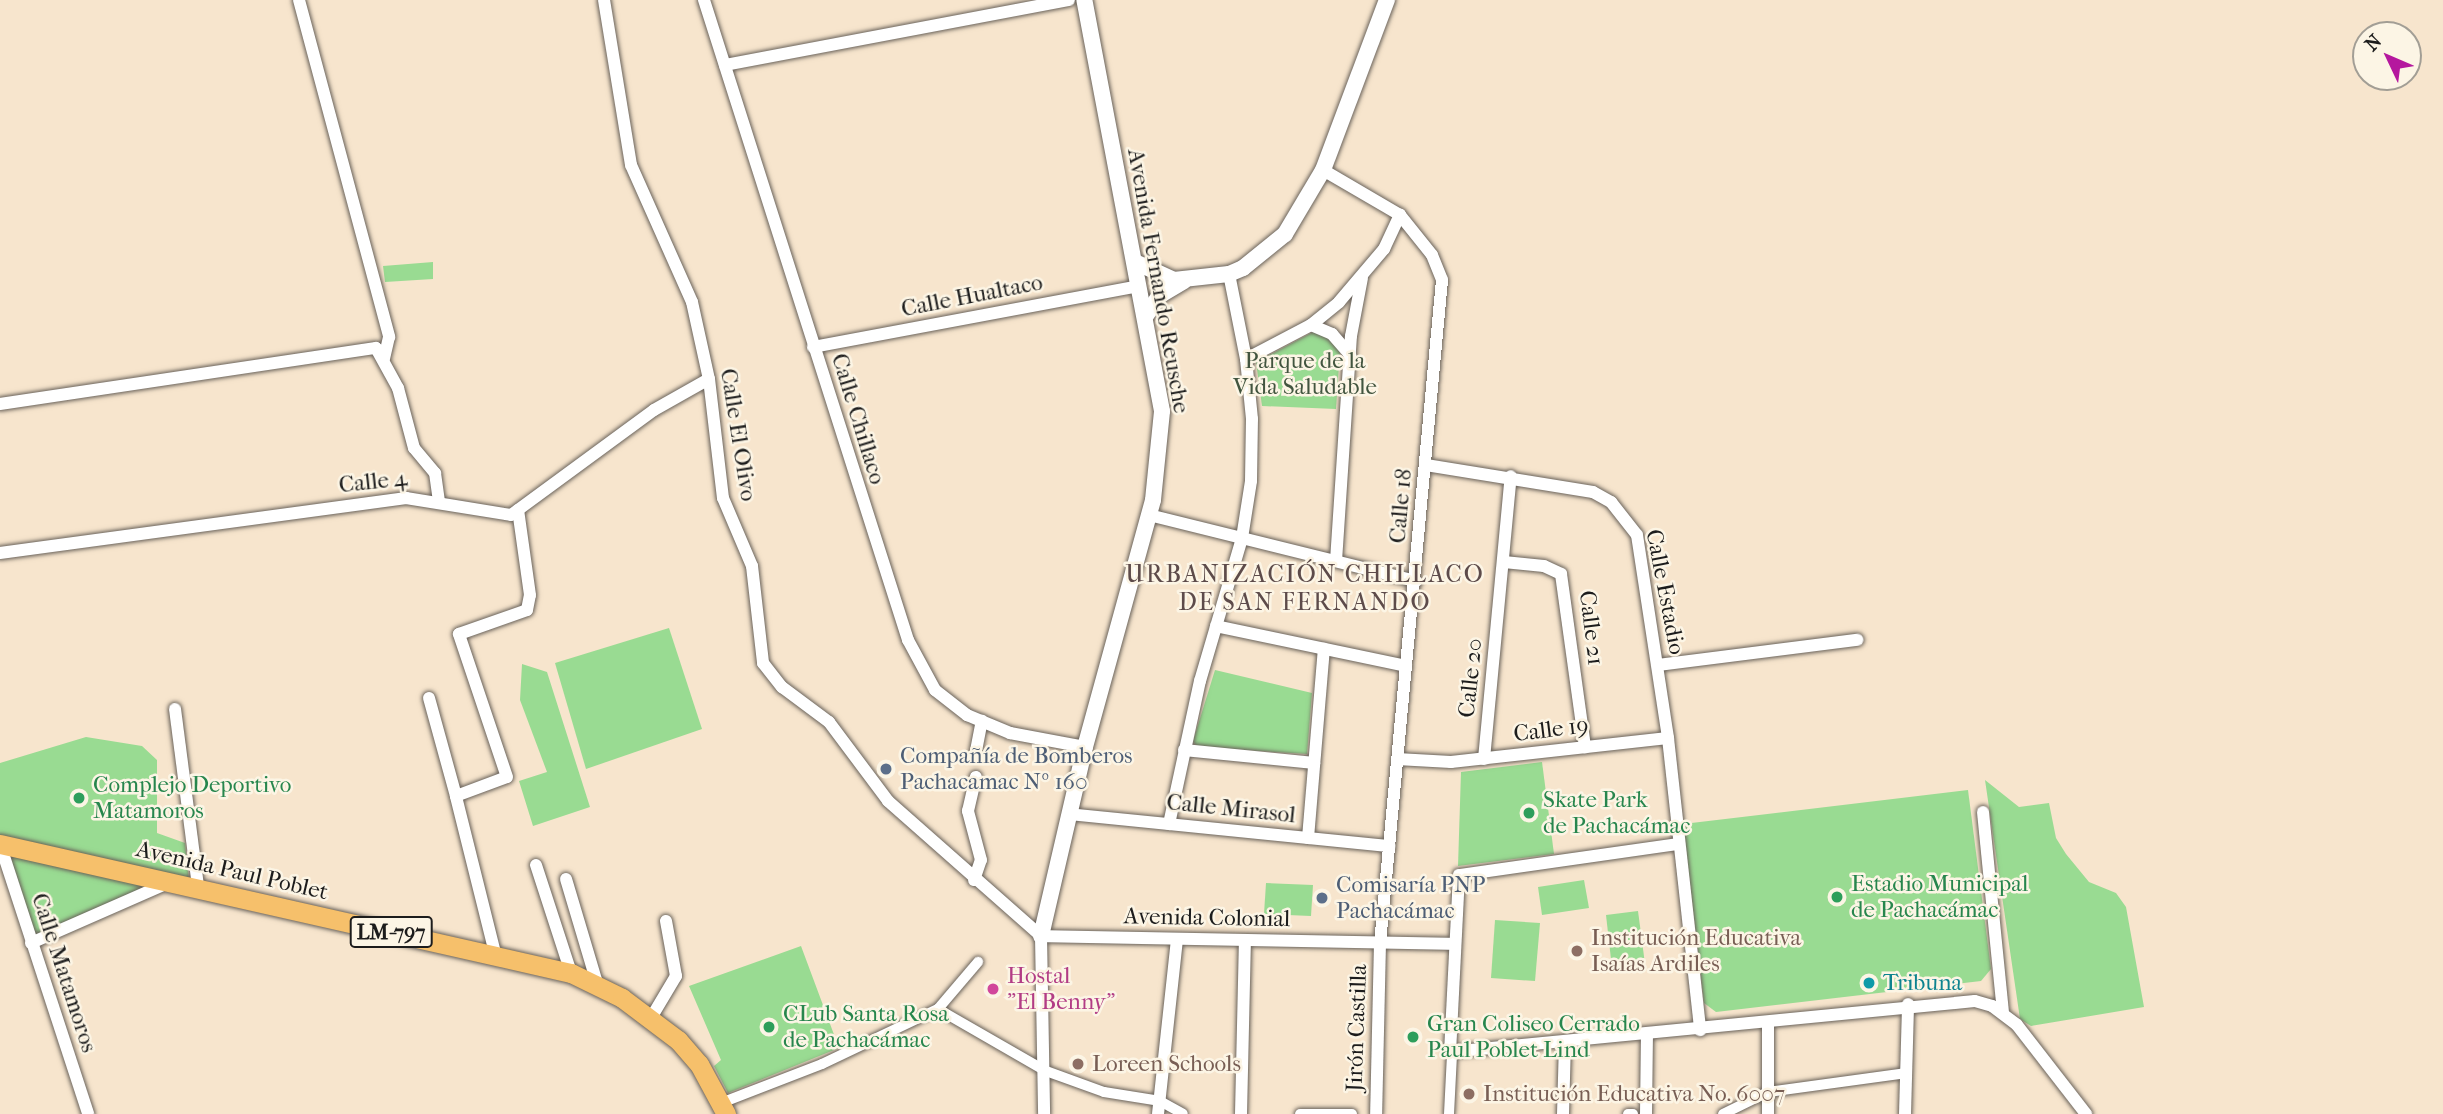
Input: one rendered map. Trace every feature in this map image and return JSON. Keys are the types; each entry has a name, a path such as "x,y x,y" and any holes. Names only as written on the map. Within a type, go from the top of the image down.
{"main road":[{"name":"Avenida Paul Poblet","path":"0,844 571,973 597,983 651,1018 699,1064 724,1109"}],"street":[{"path":"299,0 389,337 384,358"},
{"name":"Calle El Olivo","path":"604,0 631,165 692,302 709,379 723,498 752,565 763,663 782,687 829,722 873,786 974,880 1041,936"},
{"name":"Calle Chillaco","path":"704,0 908,640 935,690 982,721 1010,733 1085,747"},
{"path":"725,65 1069,0"},
{"name":"Avenida Fernando Reusche","path":"1041,936 1085,747 1149,515 1162,411 1084,0"},
{"path":"1135,262 1156,275 1184,281 1229,274 1286,234 1323,170 1387,0"},
{"name":"Calle 18","path":"1323,170 1400,215 1432,255 1442,280 1416,581 1380,943"},
{"path":"1246,359 1311,326 1362,278 1384,249 1400,215"},
{"path":"1169,824 1184,751 1242,538 1253,450 1246,359 1229,274"},
{"path":"1336,562 1350,355 1362,278"},
{"path":"1144,317 1159,296 1184,281"},
{"name":"Calle Hualtaco","path":"813,347 1139,286"},
{"path":"1311,326 1332,334 1350,355"},
{"path":"0,404 376,348 384,358 398,388 414,448 435,474 439,502"},
{"path":"456,796 507,777 459,634 527,610 530,595 518,510 654,410 709,379"},
{"name":"Calle Estadio","path":"1426,465 1511,476 1593,492 1611,502 1637,535 1668,738 1700,1030"},
{"name":"Calle 20","path":"1484,759 1511,476"},
{"name":"Calle 4","path":"0,553 407,498 439,502 486,514 511,515 518,510"},
{"path":"1149,515 1416,581"},
{"name":"Calle 21","path":"1504,562 1554,569 1565,584 1584,747"},
{"path":"1216,626 1406,666"},
{"path":"1658,665 1857,640"},
{"path":"1308,838 1324,649"},
{"path":"429,698 496,957"},
{"path":"175,709 198,887"},
{"path":"975,756 982,721"},
{"name":"Calle 19","path":"1397,759 1484,759 1668,738"},
{"path":"1184,751 1314,763"},
{"path":"974,880 981,860 968,811 976,776"},
{"path":"1983,812 2003,1013"},
{"name":"Calle Mirasol","path":"1068,814 1389,846"},
{"name":"Calle Matamoros","path":"0,844 88,1114"},
{"path":"1448,1114 1459,875 1678,844"},
{"path":"536,865 571,973"},
{"path":"566,879 597,983"},
{"path":"31,943 173,881"},
{"path":"651,1018 676,976 666,921"},
{"path":"1041,936 1046,1071 1044,1114"},
{"name":"Avenida Colonial","path":"1041,936 1455,944"},
{"path":"1159,1108 1177,939"},
{"path":"1241,1114 1245,940"},
{"name":"Jirón Castilla","path":"1376,1114 1380,943"},
{"path":"724,1109 938,1009 978,962"},
{"path":"1452,1054 1768,1023 1908,1004 1975,1001 2003,1013 2086,1114"},
{"path":"1905,1114 1908,1004"},
{"path":"938,1009 1046,1071 1104,1092 1183,1114"},
{"path":"1768,1023 1768,1114"},
{"path":"1646,1114 1647,1035"},
{"path":"1563,1114 1565,1044"},
{"path":"1723,1114 1768,1092 1907,1073"},
{"path":"1300,1114 1352,1114"}],"green space":[{"path":"433,262 433,279 385,282 383,266"},
{"name":"Parque de la Vida Saludable","path":"1313,332 1328,336 1340,351 1336,409 1262,406 1256,362"},
{"path":"669,628 702,729 586,769 555,663"},
{"path":"522,664 547,672 590,807 533,826 519,781 547,772 520,700"},
{"path":"1215,670 1312,693 1307,754 1197,747 1193,741"},
{"name":"Complejo Deportivo Matamoros","path":"86,737 142,746 157,760 157,833 185,843 189,880 0,836 0,763"},
{"path":"1542,762 1554,854 1458,866 1461,772"},
{"path":"1985,780 2019,807 2049,803 2056,838 2066,854 2089,882 2116,893 2126,907 2144,1007 2031,1026 2020,1019"},
{"name":"Estadio Municipal de Pachacámac","path":"1968,790 1991,969 1981,981 1716,1012 1704,1003 1683,824"},
{"path":"6,849 155,883 31,939"},
{"path":"1584,880 1589,908 1542,915 1538,887"},
{"path":"1266,883 1313,885 1311,916 1264,914"},
{"path":"1638,911 1645,964 1612,968 1606,915"},
{"path":"1495,920 1540,923 1535,981 1491,978"},
{"name":"CLub Santa Rosa de Pachacámac","path":"801,946 839,1048 728,1093 714,1066 721,1060 689,986"}],"place":[{"name":"Compañía de Bomberos Pachacamac Nº 160","path":"886,769"},
{"name":"Complejo Deportivo Matamoros","path":"79,798"},
{"name":"Skate Park de Pachacámac","path":"1529,813"},
{"name":"Estadio Municipal de Pachacámac","path":"1837,897"},
{"name":"Comisaría PNP Pachacámac","path":"1322,898"},
{"name":"Institución Educativa Isaías Ardiles","path":"1577,951"},
{"name":"Tribuna","path":"1869,983"},
{"name":"Hostal \"El Benny\"","path":"993,989"},
{"name":"CLub Santa Rosa de Pachacámac","path":"769,1027"},
{"name":"Gran Coliseo Cerrado Paul Poblet Lind","path":"1413,1037"},
{"name":"Loreen Schools","path":"1078,1064"},
{"name":"Institución Educativa No. 6007","path":"1469,1094"}],"district":[{"name":"URBANIZACIÓN CHILLACO DE SAN FERNANDO","path":"1305,589"}]}
